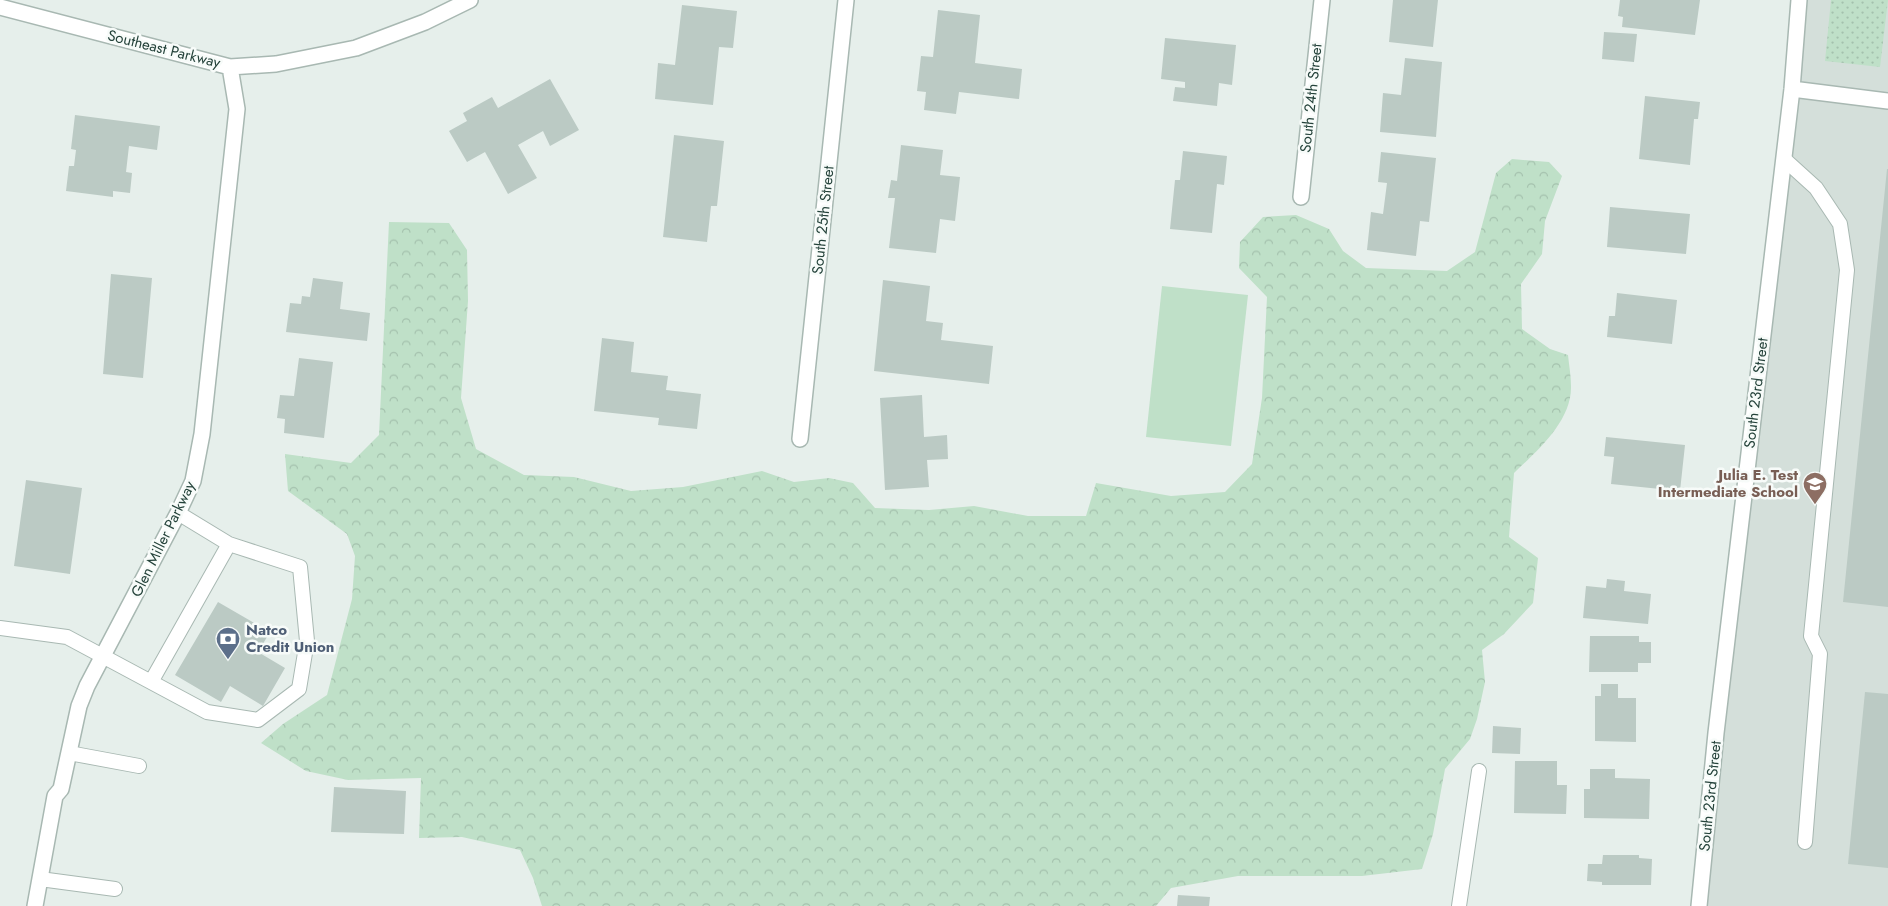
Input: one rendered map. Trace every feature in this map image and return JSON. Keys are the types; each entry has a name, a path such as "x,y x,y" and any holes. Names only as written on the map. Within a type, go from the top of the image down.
{"street":[{"name":"Southeast Parkway","path":"0,7 230,66 276,64 356,48 425,22 470,0"},
{"name":"South 25th Street","path":"800,439 846,0"},
{"name":"South 24th Street","path":"1301,197 1322,0"},
{"name":"South 23rd Street","path":"1699,906 1716,733 1792,90 1799,0"},
{"name":"Glen Miller Parkway","path":"35,906 55,796 61,789 79,706 87,686 193,481 202,434 237,109 230,66"},
{"path":"1792,90 1888,101"}],"lane":[{"path":"1784,159 1816,188 1840,224 1847,270 1811,636 1820,654 1805,842"},
{"path":"0,628 67,637 206,712 258,720 299,689 307,641 300,567 228,544 178,513"},
{"path":"151,682 228,544"},
{"path":"69,753 139,766"},
{"path":"1459,906 1479,771"},
{"path":"40,879 115,889"}],"shaded area":[{"name":"Julia E. Test Intermediate School","path":"1799,0 1888,0 1888,906 1699,906"}],"green space":[{"path":"1831,0 1888,0 1880,67 1825,61"},
{"path":"1512,159 1549,162 1562,176 1545,221 1542,254 1521,284 1522,329 1550,349 1568,355 1571,382 1570,399 1566,411 1552,434 1514,473 1509,537 1538,558 1533,603 1504,634 1482,650 1485,682 1477,719 1470,739 1445,769 1433,834 1422,869 1362,876 1238,876 1171,888 1156,906 542,906 533,878 520,850 462,837 419,838 421,778 348,780 306,771 261,743 283,724 327,695 352,599 355,556 347,534 288,491 285,454 351,463 379,435 389,222 449,223 467,250 468,301 461,398 476,449 524,475 574,477 631,491 683,487 762,471 794,482 829,478 853,483 875,508 929,510 974,506 1028,516 1086,516 1096,483 1171,496 1225,492 1252,464 1262,398 1267,297 1239,268 1240,242 1263,217 1296,215 1329,229 1343,251 1366,268 1447,271 1475,252 1496,173"},
{"path":"1162,286 1248,295 1231,446 1146,437"}],"building":[{"path":"1393,0 1438,0 1433,47 1389,42"},
{"path":"1620,0 1700,0 1695,35 1622,27 1623,17 1618,16"},
{"path":"682,5 737,11 733,48 719,47 713,105 655,99 658,63 675,65"},
{"path":"938,10 980,15 975,63 1022,69 1019,99 959,92 956,114 924,110 926,92 917,91 921,56 933,57"},
{"path":"1604,32 1637,34 1634,62 1602,59"},
{"path":"1165,38 1236,45 1232,85 1219,83 1217,106 1173,101 1175,87 1185,88 1185,82 1161,79"},
{"path":"1405,58 1442,62 1436,137 1380,132 1383,93 1401,95"},
{"path":"550,79 579,130 550,146 543,131 518,145 537,178 508,194 485,152 467,162 449,131 467,121 463,113 492,97 498,108"},
{"path":"1645,96 1700,102 1698,119 1694,119 1690,165 1639,159"},
{"path":"75,115 160,126 157,150 129,146 126,172 132,173 130,193 113,191 113,197 66,191 69,166 74,166 76,150 71,149"},
{"path":"674,135 724,141 717,206 711,206 707,242 663,237"},
{"path":"901,145 943,150 940,175 960,177 955,221 940,219 936,253 889,248 895,198 888,198 891,180 897,181"},
{"path":"1183,151 1227,156 1224,185 1217,184 1212,233 1170,229 1175,180 1180,180"},
{"path":"1381,152 1436,158 1429,222 1420,221 1416,256 1367,250 1371,212 1383,214 1387,183 1378,182"},
{"path":"1888,169 1888,607 1843,602"},
{"path":"1610,207 1690,214 1686,254 1607,247"},
{"path":"111,274 152,278 143,378 103,374"},
{"path":"313,278 343,282 340,309 370,313 367,341 286,332 290,303 301,304 302,296 310,297"},
{"path":"883,280 930,286 926,321 943,323 941,340 993,346 989,384 874,371"},
{"path":"1617,293 1677,300 1672,344 1607,337 1609,316 1615,316"},
{"path":"602,338 634,342 631,372 668,376 666,390 701,394 697,429 658,425 659,418 594,411"},
{"path":"299,358 333,362 324,438 284,433 285,419 277,418 280,395 294,396"},
{"path":"922,395 924,437 947,435 948,459 927,460 929,487 885,490 880,398"},
{"path":"1606,437 1685,445 1680,491 1611,484 1614,457 1604,456"},
{"path":"26,480 82,488 70,574 14,566"},
{"path":"1607,579 1625,581 1624,591 1651,594 1648,624 1583,618 1586,586 1606,588"},
{"name":"Natco Credit Union","path":"218,602 270,632 258,652 285,668 263,706 230,686 221,702 175,675"},
{"path":"1590,636 1639,636 1639,642 1651,642 1651,663 1638,663 1638,672 1589,672"},
{"path":"1601,684 1618,684 1618,698 1636,698 1636,742 1595,741 1595,696 1601,696"},
{"path":"1865,692 1888,694 1888,868 1848,864"},
{"path":"1493,726 1521,728 1520,754 1492,753"},
{"path":"1515,761 1557,761 1557,785 1567,785 1566,814 1514,813"},
{"path":"1590,769 1615,769 1615,778 1650,779 1649,819 1584,818 1584,789 1590,789"},
{"path":"334,787 406,791 404,834 331,832"},
{"path":"1603,855 1639,855 1639,858 1652,859 1651,885 1602,885 1602,882 1587,881 1588,864 1602,864"},
{"path":"1178,895 1210,897 1209,906 1177,906"}],"place":[{"name":"Julia E. Test Intermediate School","path":"1815,505"},
{"name":"Natco Credit Union","path":"228,660"}]}
